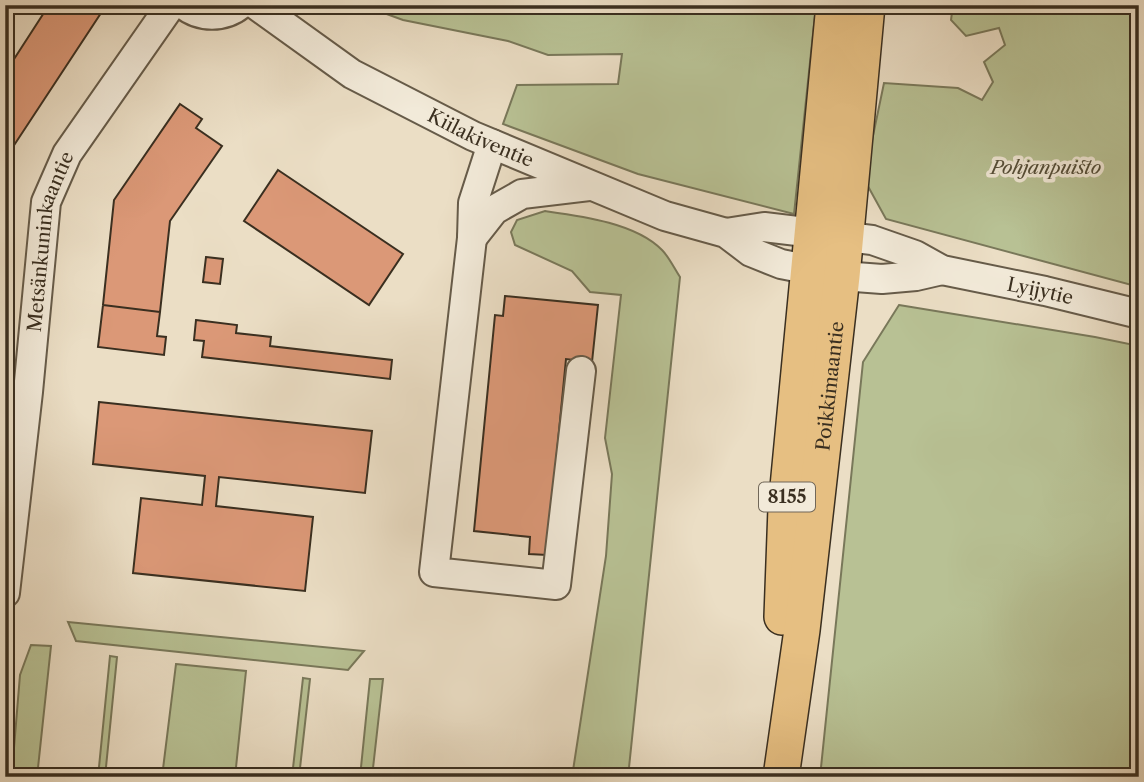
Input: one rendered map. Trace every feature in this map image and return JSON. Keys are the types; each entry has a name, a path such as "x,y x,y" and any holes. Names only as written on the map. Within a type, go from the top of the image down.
{"main road":[{"name":"Poikkimaantie","path":"830,234 834,5"},
{"name":"Poikkimaantie","path":"781,771 782,597 786,508 867,5"}],"street":[{"name":"Metsänkuninkaantie","path":"5,593 46,202 67,153 171,5"},
{"path":"184,5 204,14 220,14 240,5"},
{"name":"Kiilakiventie","path":"256,5 352,74 492,144 665,216 726,233 751,252 781,264 825,273"},
{"path":"492,144 473,203 472,238 434,572 556,585 581,371"},
{"path":"472,238 494,210 522,194 591,186"},
{"name":"Kiilakiventie","path":"726,233 764,227 830,234"},
{"name":"Lyijytie","path":"830,234 872,240 915,255 942,270 1139,314"},
{"name":"Lyijytie","path":"825,273 882,279 942,270"}],"green space":[{"path":"362,5 816,5 794,214 638,174 503,124 517,85 618,84 622,54 548,55 508,41 403,20"},
{"name":"Pohjanpuisto","path":"953,5 1139,5 1139,287 886,219 864,179 884,83 958,88 982,100 993,82 984,62 1005,45 999,28 966,36 951,20"},
{"path":"545,211 607,222 638,233 662,250 680,277 628,777 572,777 606,556 612,474 605,438 621,295 590,292 572,271 515,245 511,232 517,220"},
{"path":"899,305 1139,346 1139,777 820,777 863,362"},
{"path":"68,622 364,651 348,670 76,641"},
{"path":"31,645 51,646 37,777 14,777 12,772 20,675"},
{"path":"110,656 117,657 105,777 98,777"},
{"path":"176,664 246,671 235,777 162,777"},
{"path":"303,678 310,679 299,777 292,777"},
{"path":"370,679 383,679 372,777 360,777"}],"building":[{"path":"49,5 96,5 103,10 5,159 5,73"},
{"path":"180,104 202,119 196,128 222,146 170,221 160,312 103,305 114,200"},
{"path":"278,170 403,254 369,305 244,221"},
{"path":"206,257 223,259 220,284 203,282"},
{"path":"505,296 598,305 592,362 566,359 547,555 529,554 530,537 474,531 495,315 503,316"},
{"path":"103,305 160,312 157,336 166,337 164,355 98,347"},
{"path":"196,320 237,325 236,333 271,337 270,346 392,360 390,379 202,357 204,341 194,340"},
{"path":"99,402 372,431 365,493 219,477 216,506 313,517 305,591 133,573 141,498 202,505 205,476 93,464"}]}
